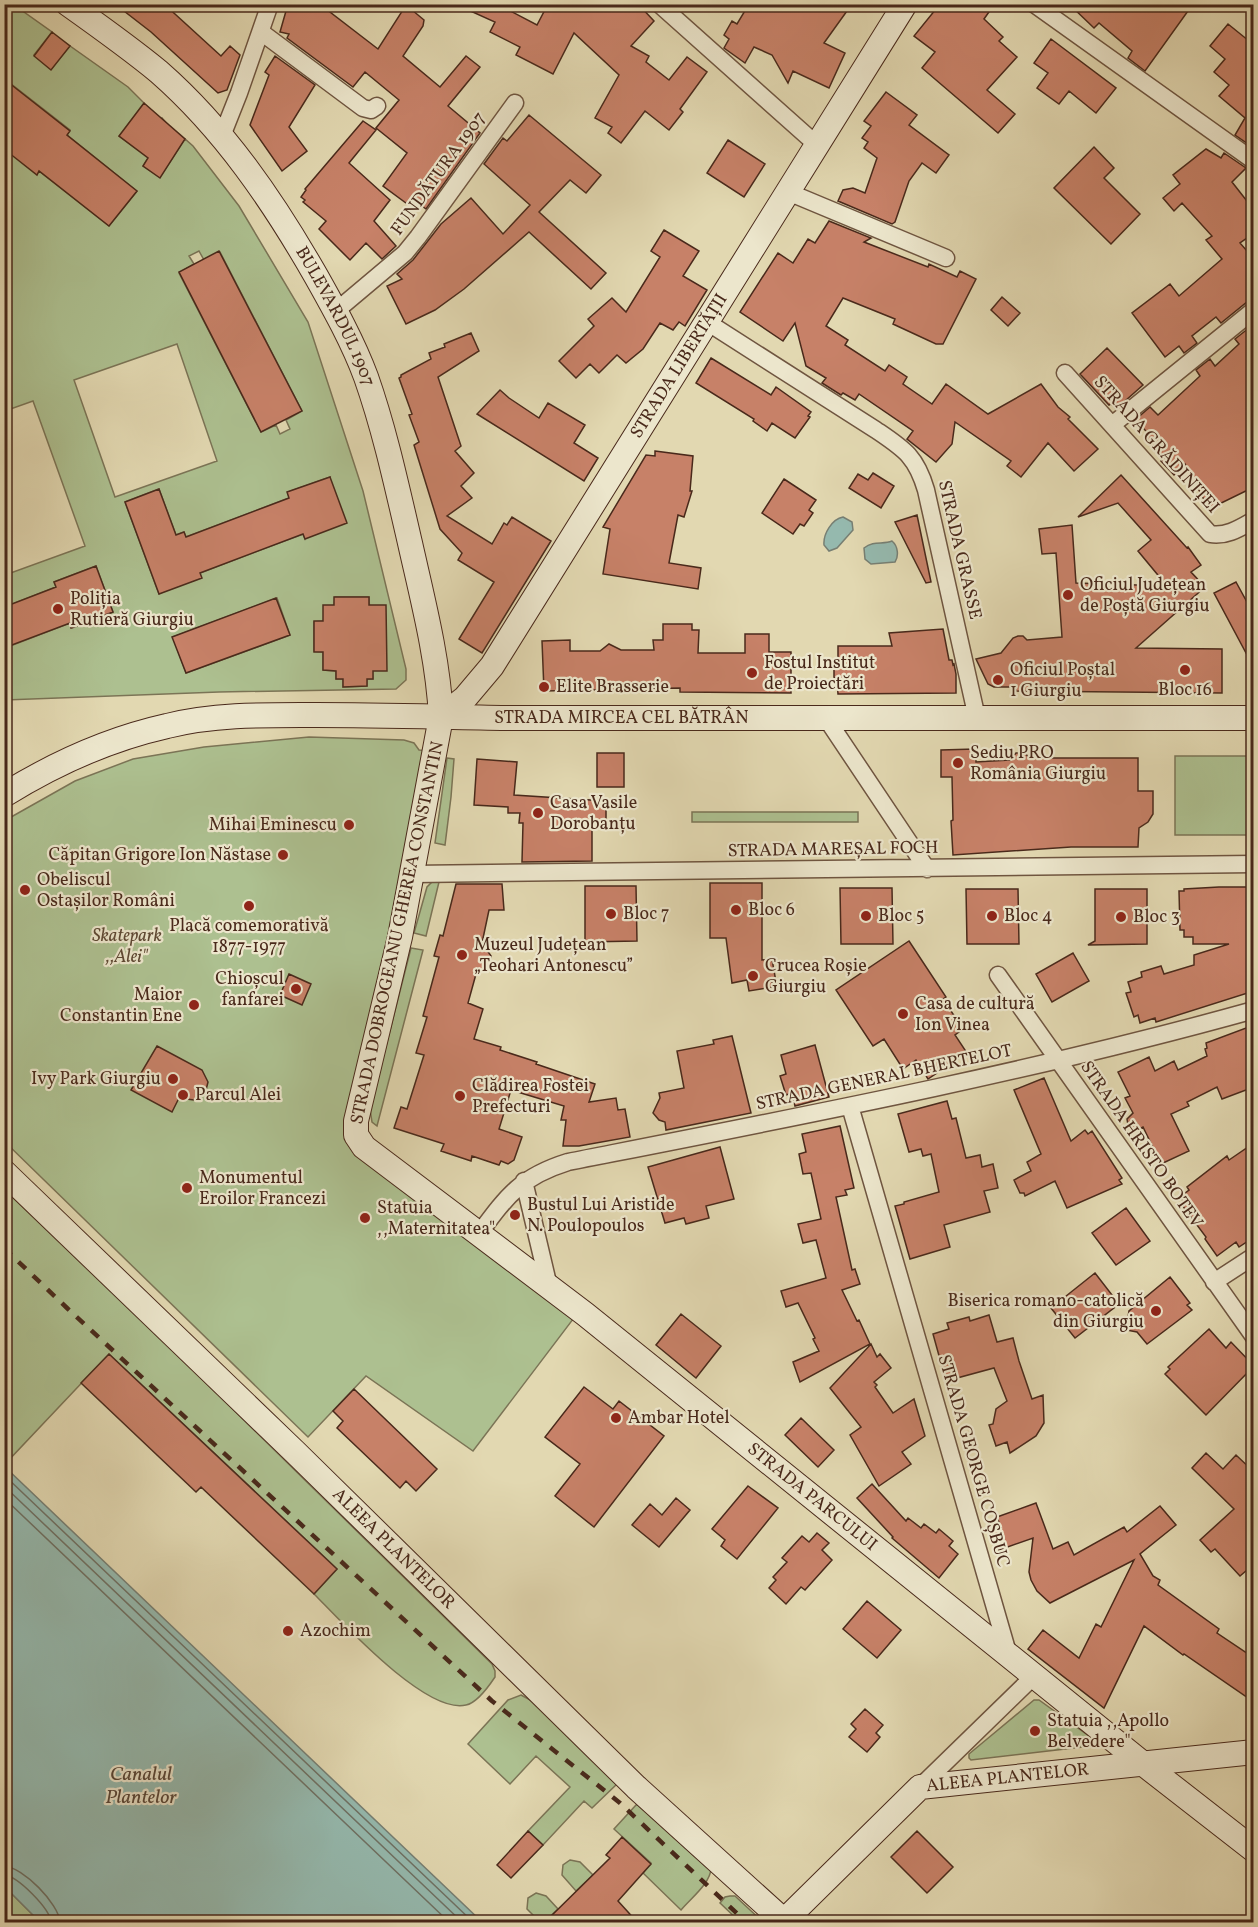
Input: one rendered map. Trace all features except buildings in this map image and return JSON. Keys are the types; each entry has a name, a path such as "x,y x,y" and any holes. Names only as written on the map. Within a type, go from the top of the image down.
{"main road":[{"name":"BULEVARDUL 1907","path":"68,4 160,74 222,136 271,201 336,311 365,375 386,440 431,637 440,692 441,717"},
{"name":"STRADA LIBERTĂȚII","path":"441,717 465,698 492,666 904,4"},
{"name":"STRADA MIRCEA CEL BĂTRÂN","path":"4,795 53,767 92,750 168,725 254,715 1254,718"},
{"name":"STRADA DOBROGEANU GHEREA CONSTANTIN","path":"441,717 400,938 356,1121 356,1135 364,1147 478,1235"},
{"name":"ALEEA PLANTELOR","path":"4,1172 295,1452 636,1787 785,1922 920,1787 1141,1762 1254,1752"},
{"name":"STRADA PARCULUI","path":"478,1235 549,1287 1254,1850"}],"street":[{"path":"222,136 270,4"},
{"path":"659,4 817,145"},
{"path":"1034,4 1254,161"},
{"path":"261,32 363,108 371,110 377,106"},
{"name":"FUNDĂTURA 1907","path":"336,311 396,261 418,237 515,103"},
{"path":"788,192 946,258"},
{"path":"1112,425 1254,310"},
{"name":"STRADA GRASSE","path":"707,322 876,430 900,447 916,464 926,490 977,718"},
{"name":"STRADA GRĂDINIȚEI","path":"1065,373 1210,534 1218,536 1227,534 1254,520"},
{"path":"826,718 927,869"},
{"name":"STRADA MAREȘAL FOCH","path":"413,874 1254,864"},
{"name":"STRADA HRISTO BOTEV","path":"998,975 1254,1337"},
{"name":"STRADA GENERAL BHERTELOT","path":"478,1235 505,1198 524,1181 544,1170 568,1162 850,1106 1058,1061 1254,1010"},
{"name":"STRADA GEORGE COȘBUC","path":"850,1106 1008,1653"},
{"path":"524,1181 549,1287"},
{"path":"1214,1282 1254,1256"},
{"path":"920,1787 1035,1675"}],"green space":[{"path":"5,5 14,5 52,32 34,55 51,69 70,46 128,87 144,103 119,136 138,150 162,118 169,126 143,166 160,177 185,139 193,146 239,206 308,322 363,491 406,669 406,680 396,689 219,692 5,700 5,648 70,623 72,628 113,612 96,566 54,582 56,587 5,607 5,575 85,546 33,401 5,411 5,149 37,174 39,171 109,226 137,191 67,135 70,130 5,81","holes":["199,251 204,260 220,252 302,411 286,420 290,429 280,434 276,425 261,432 179,273 194,264 189,256","177,344 217,461 115,497 74,380","330,477 305,539 303,534 200,573 159,594 125,502 159,489 176,535 184,532 186,537 289,498 288,492","335,597 369,597 373,679 367,679 367,686 343,687 343,679 336,679 336,671 323,670 323,652 314,651 314,622 323,621 334,605","277,598 290,635 186,673 173,637"]},
{"name":"Parcul Alei","path":"309,737 404,740 414,743 419,750 436,751 356,1135 580,1310 473,1451 366,1376 308,1437 5,1142 4,821 75,781 133,759 204,747"},
{"path":"1175,756 1253,756 1253,835 1175,835"},
{"path":"447,758 454,759 445,845 435,843"},
{"path":"692,812 858,812 858,822 692,822"},
{"path":"432,882 439,882 426,936 414,933 427,887"},
{"path":"411,948 423,950 377,1126 372,1122 370,1109"},
{"path":"4,1184 492,1664 495,1677 478,1698 466,1705 449,1704 429,1696 407,1681 363,1644 314,1594 337,1569 109,1354 5,1464"},
{"path":"521,1695 534,1702 618,1783 592,1808 584,1801 543,1845 528,1831 570,1787 536,1756 510,1784 468,1744 508,1700"},
{"path":"1034,1700 1039,1700 1093,1739 1094,1743 1091,1746 971,1760 969,1758 969,1754"},
{"path":"636,1805 643,1805 711,1868 704,1885 681,1910 643,1873 651,1863 614,1829"},
{"path":"570,1860 580,1862 593,1875 576,1891 562,1875 563,1865"},
{"path":"5,1887 40,1922 5,1922"},
{"path":"536,1893 546,1896 558,1909 544,1922 540,1922 527,1909 528,1898"},
{"path":"735,1896 763,1922 740,1922 720,1903 725,1897"}],"water":[{"path":"843,517 852,522 853,530 837,548 829,551 824,545 827,532 835,521"},
{"path":"892,541 897,551 895,562 871,564 865,559 864,548 871,544"},
{"name":"Canalul Plantelor","path":"4,1467 482,1922 40,1922 5,1887"}],"railway":[{"path":"4,1248 492,1701 620,1803 746,1922"}],"place":[{"name":"Oficiul Județean de Poștă Giurgiu","path":"1068,595"},
{"name":"Poliția Rutieră Giurgiu","path":"58,609"},
{"name":"Bloc 16","path":"1185,670"},
{"name":"Fostul Institut de Proiectări","path":"752,673"},
{"name":"Oficiul Poștal 1 Giurgiu","path":"998,680"},
{"name":"Elite Brasserie","path":"544,687"},
{"name":"Sediu PRO România Giurgiu","path":"958,763"},
{"name":"Casa Vasile Dorobanțu","path":"538,813"},
{"name":"Mihai Eminescu","path":"349,825"},
{"name":"Căpitan Grigore Ion Năstase","path":"283,855"},
{"name":"Obeliscul Ostașilor Români","path":"25,890"},
{"name":"Placă comemorativă 1877-1977","path":"249,906"},
{"name":"Bloc 6","path":"736,910"},
{"name":"Bloc 7","path":"611,914"},
{"name":"Bloc 5","path":"866,916"},
{"name":"Bloc 4","path":"992,916"},
{"name":"Bloc 3","path":"1121,917"},
{"name":"Muzeul Județean „Teohari Antonescu”","path":"462,955"},
{"name":"Crucea Roșie Giurgiu","path":"753,976"},
{"name":"Chioșcul fanfarei","path":"296,989"},
{"name":"Maior Constantin Ene","path":"194,1005"},
{"name":"Casa de cultură Ion Vinea","path":"903,1014"},
{"name":"Ivy Park Giurgiu","path":"173,1079"},
{"name":"Parcul Alei","path":"183,1095"},
{"name":"Clădirea Fostei Prefecturi","path":"460,1096"},
{"name":"Monumentul Eroilor Francezi","path":"187,1188"},
{"name":"Bustul Lui Aristide N. Poulopoulos","path":"515,1215"},
{"name":"Statuia ,,Maternitatea\"","path":"365,1218"},
{"name":"Biserica romano-catolică din Giurgiu","path":"1156,1311"},
{"name":"Ambar Hotel","path":"616,1418"},
{"name":"Azochim","path":"288,1631"},
{"name":"Statuia ,,Apollo Belvedere\"","path":"1035,1731"}],"park label":[{"name":"Skatepark ,,Alei\"","path":"127,946"}]}
